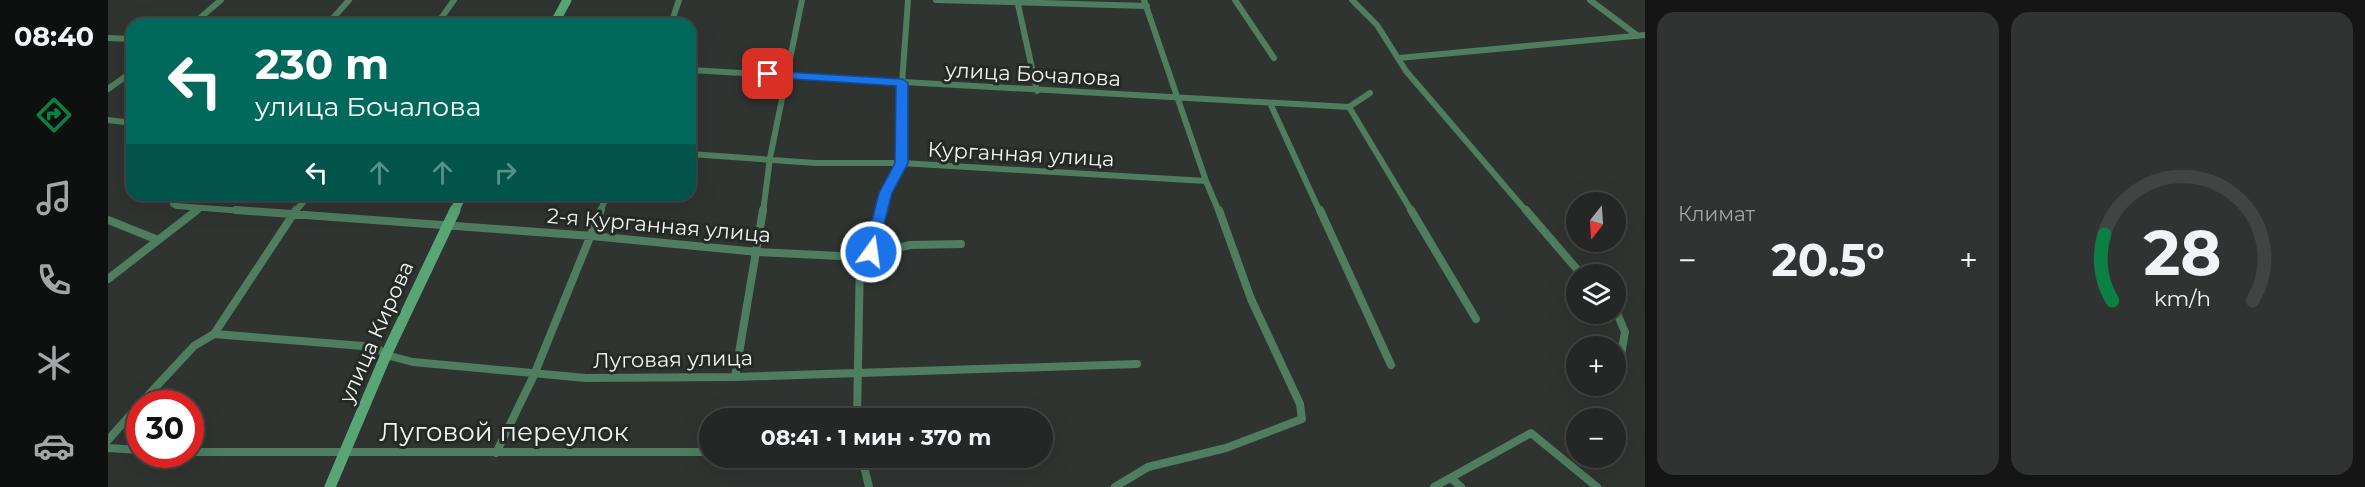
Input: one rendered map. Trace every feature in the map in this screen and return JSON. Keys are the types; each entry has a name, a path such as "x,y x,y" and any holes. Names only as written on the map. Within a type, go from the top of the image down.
{"street":[{"path":"200,18 221,0"},
{"path":"333,18 349,0"},
{"path":"441,18 454,0"},
{"path":"557,18 567,0"},
{"path":"673,18 679,0"},
{"path":"735,377 758,252 770,158 802,0"},
{"path":"871,252 885,193 902,163 902,83 908,0"},
{"path":"936,0 1145,3 1206,181 1223,220 1251,299 1300,404 1302,419 1226,448 1148,467 1115,487"},
{"path":"1235,0 1274,58"},
{"path":"1352,0 1377,25 1406,71 1572,264"},
{"path":"1590,0 1642,35"},
{"path":"1017,1 1037,91"},
{"path":"1399,58 1642,35"},
{"path":"108,38 126,39"},
{"name":"улица Бочалова","path":"696,70 1037,91 1349,106"},
{"path":"108,88 126,76"},
{"path":"1370,93 1349,106 1476,320"},
{"path":"1270,103 1391,365"},
{"path":"108,120 126,122"},
{"name":"Курганная улица","path":"696,154 815,163 902,163 1206,181"},
{"name":"2-я Курганная улица","path":"174,201 173,204 200,208 592,236 758,252 860,257 871,252 928,242 961,244"},
{"path":"153,390 194,346 214,334 304,201"},
{"name":"улица Кирова","path":"330,487 386,355 459,201"},
{"path":"496,453 534,375 605,201"},
{"path":"108,279 200,208"},
{"path":"108,219 158,240"},
{"path":"857,408 860,257"},
{"name":"Луговая улица","path":"214,334 376,347 386,355 413,362 534,375 586,378 735,377 1137,364"},
{"path":"108,440 126,420"},
{"path":"1434,487 1531,433 1598,487"},
{"path":"108,448 126,449"},
{"name":"Луговой переулок","path":"204,452 699,452"},
{"path":"864,468 869,487"},
{"path":"1452,479 1461,487"}],"route":[{"path":"768,74 902,83 902,163 885,193 871,252"}]}
